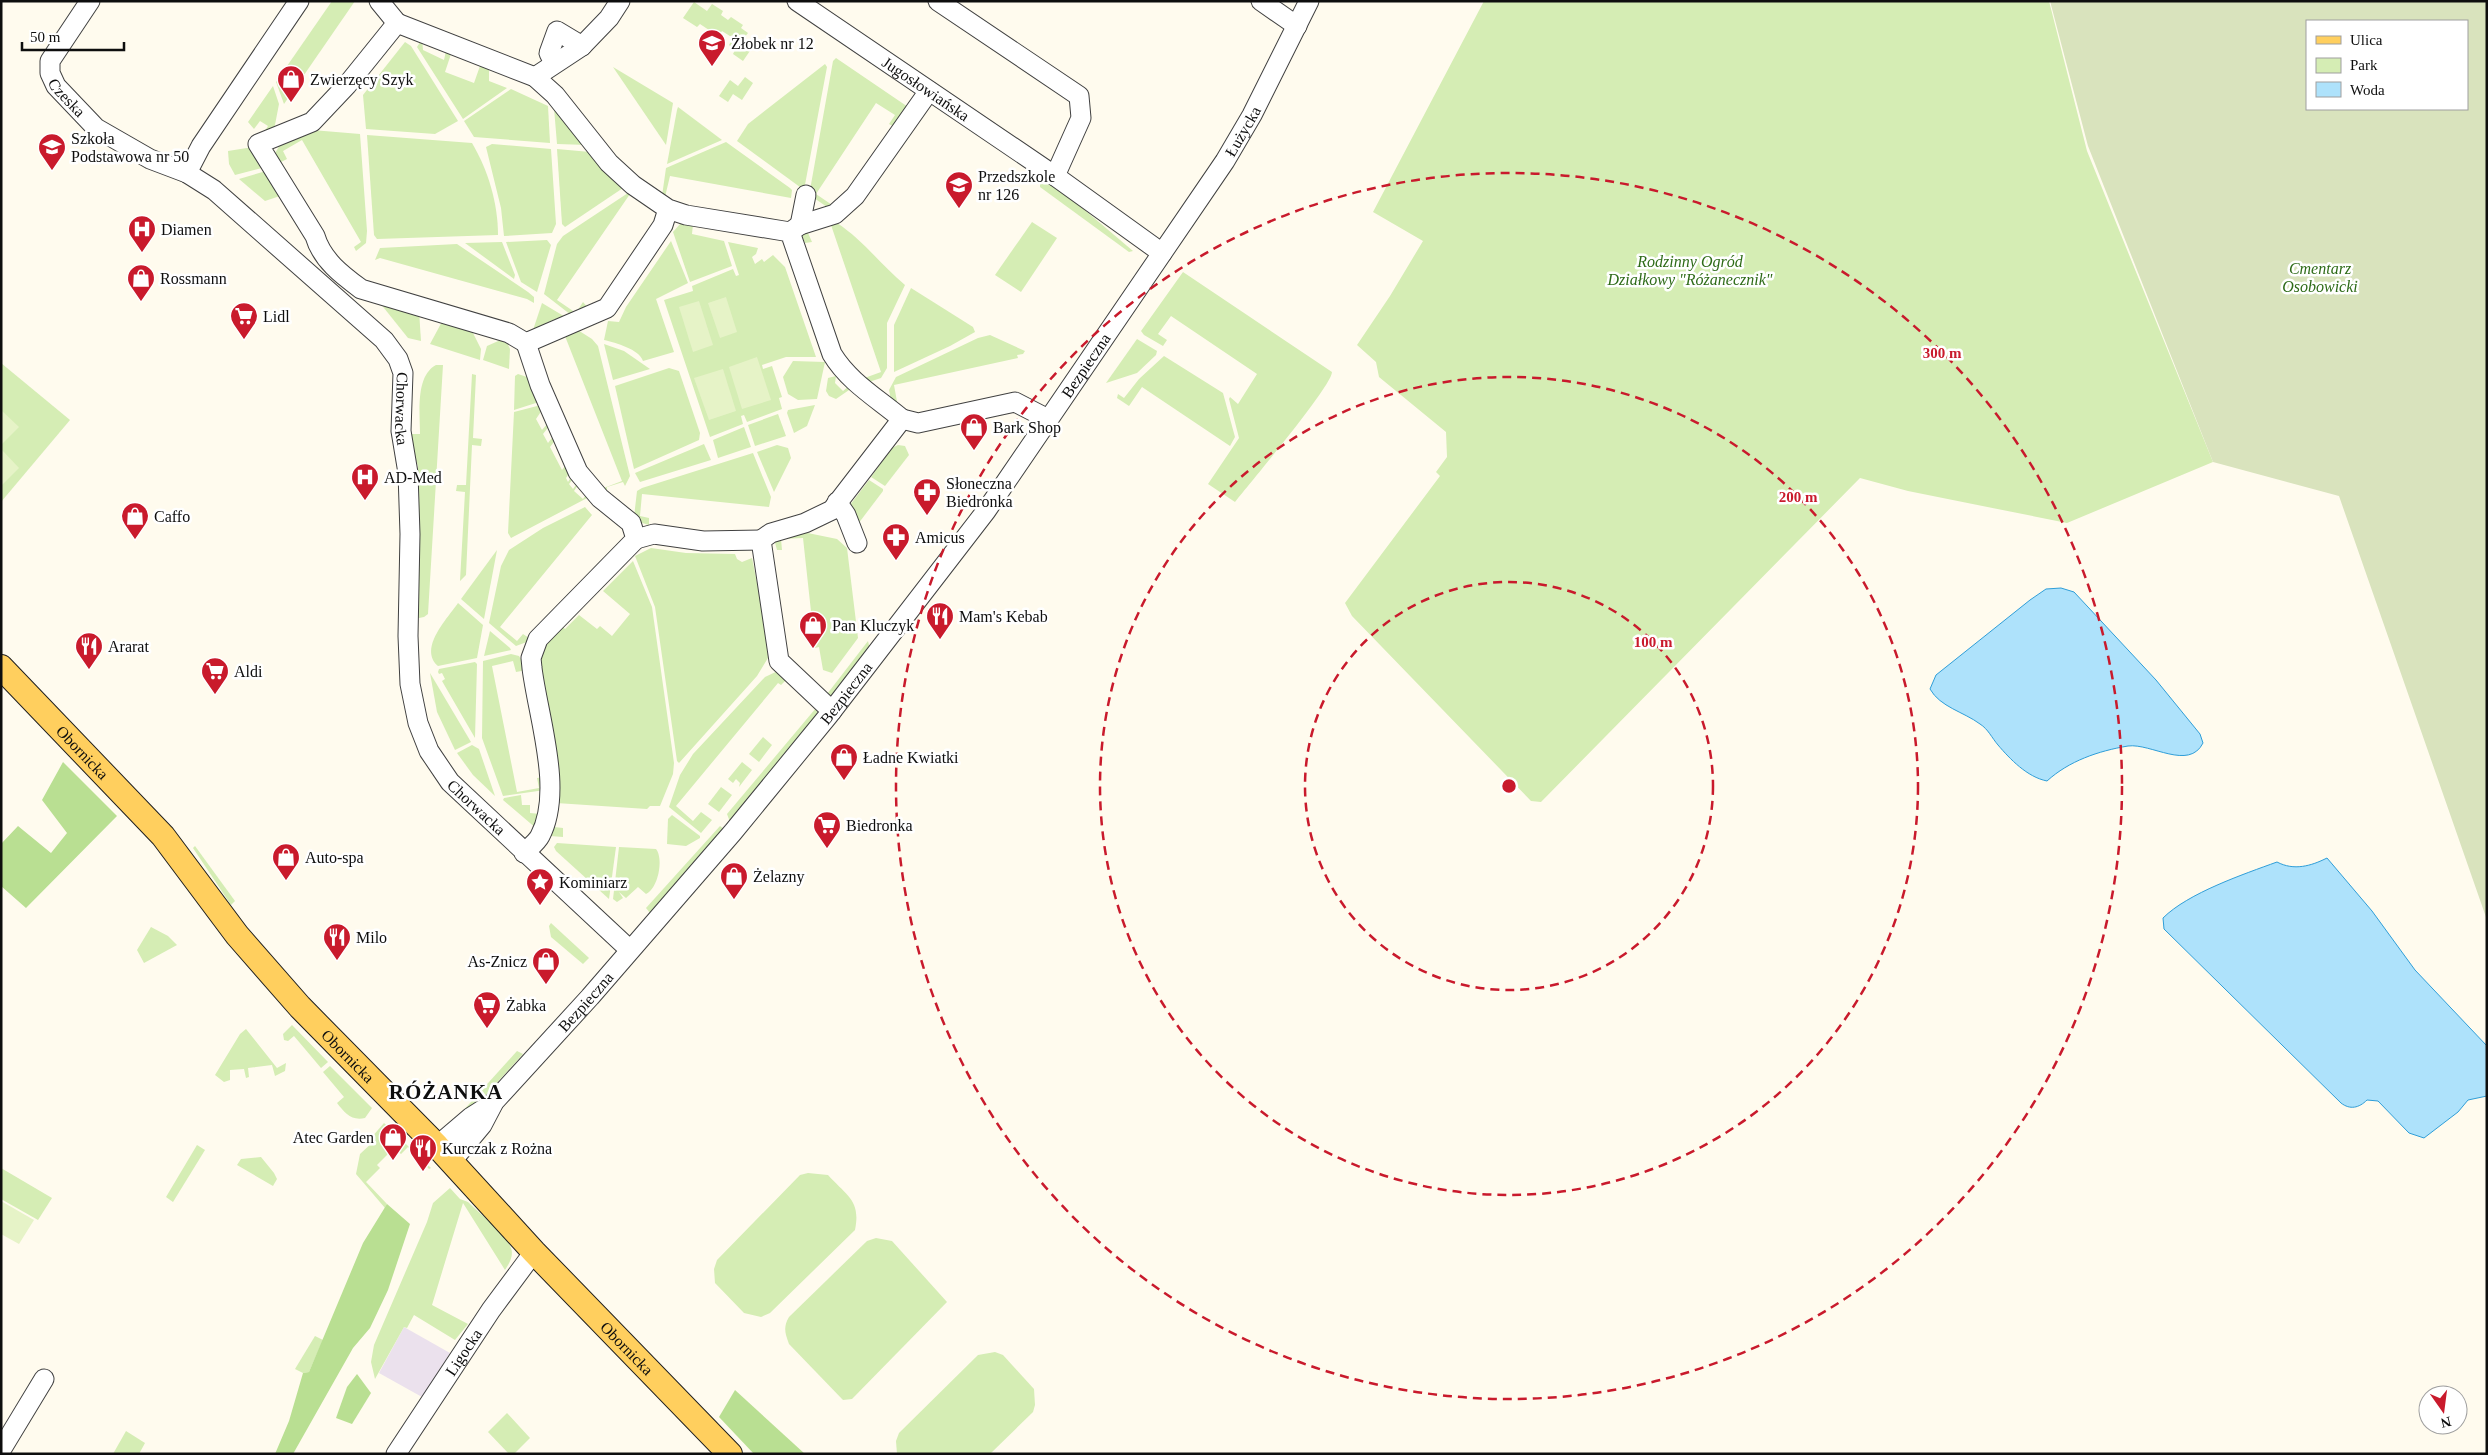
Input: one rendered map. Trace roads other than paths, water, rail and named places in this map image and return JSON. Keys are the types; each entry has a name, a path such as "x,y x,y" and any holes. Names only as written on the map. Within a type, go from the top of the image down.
{"main road":[{"name":"Obornicka","path":"1,667 163,836 237,935 282,987 444,1154 534,1252 730,1454"}],"street":[{"name":"Czeska","path":"90,1 50,62 48,68 52,80 96,128 150,159 187,173"},
{"path":"187,173 201,146 299,1"},
{"path":"379,1 397,23 535,77 555,95 609,163 633,185 668,209 686,215 795,229 835,214 855,196 929,91"},
{"path":"535,77 582,46 609,18 620,1"},
{"name":"Jugosłowiańska","path":"797,1 1055,176 1162,253"},
{"path":"938,1 1079,96 1081,118 1055,176"},
{"path":"1261,1 1297,26"},
{"name":"Łużycka","path":"1162,253 1248,122 1309,1"},
{"path":"397,23 347,85 312,122 258,144 315,236 319,250 334,267 355,285 361,289 509,333 526,343 540,385 578,472 600,498 631,523 636,538"},
{"path":"554,63 550,53 557,31 582,46"},
{"name":"Chorwacka","path":"187,173 214,190 274,242 384,340 398,359 403,373 401,432 408,473 410,534 408,664 418,723 429,751 450,782 630,950"},
{"path":"806,196 795,229 832,354 839,365 861,388 902,419 918,423 1015,402 1048,419"},
{"path":"526,343 607,308 663,225 668,209"},
{"name":"Bezpieczna","path":"444,1154 471,1117 493,1103 590,997 733,832 832,711 986,511 1162,253"},
{"path":"524,853 540,836 550,801 550,770 532,668 532,658 538,639 636,538 654,534 703,541 761,540 771,533 824,515 838,502 902,419"},
{"path":"838,502 858,543"},
{"path":"761,540 779,661 832,711"},
{"name":"Ligocka","path":"396,1454 496,1303 534,1252"},
{"path":"2,1449 44,1379"}],"water":[{"path":"2061,588 2074,592 2156,680 2200,734 2203,743 2197,751 2189,755 2179,755 2137,746 2117,748 2074,762 2047,781 2026,772 2003,750 1983,726 1946,705 1934,695 1930,689 1936,675 2030,600 2046,589"},
{"path":"2327,858 2372,911 2415,970 2487,1046 2487,1096 2468,1100 2458,1112 2424,1138 2409,1133 2378,1101 2367,1100 2361,1105 2354,1107 2348,1107 2341,1103 2164,929 2163,918 2187,900 2217,885 2277,862 2296,867"}],"place":[{"name":"Żłobek nr 12","path":"712,67"},
{"name":"Zwierzęcy Szyk","path":"291,103"},
{"name":"Szkoła Podstawowa nr 50","path":"52,171"},
{"name":"Przedszkole nr 126","path":"959,209"},
{"name":"Diamen","path":"142,253"},
{"name":"Rossmann","path":"141,302"},
{"name":"Lidl","path":"244,340"},
{"name":"Bark Shop","path":"974,451"},
{"name":"AD-Med","path":"365,501"},
{"name":"Słoneczna Biedronka","path":"927,516"},
{"name":"Caffo","path":"135,540"},
{"name":"Amicus","path":"896,561"},
{"name":"Mam's Kebab","path":"940,640"},
{"name":"Pan Kluczyk","path":"813,649"},
{"name":"Ararat","path":"89,670"},
{"name":"Aldi","path":"215,695"},
{"name":"Ładne Kwiatki","path":"844,781"},
{"name":"Biedronka","path":"827,849"},
{"name":"Auto-spa","path":"286,881"},
{"name":"Żelazny","path":"734,900"},
{"name":"Kominiarz","path":"540,906"},
{"name":"Milo","path":"337,961"},
{"name":"As-Znicz","path":"546,985"},
{"name":"Żabka","path":"487,1029"},
{"name":"Atec Garden","path":"393,1161"},
{"name":"Kurczak z Rożna","path":"423,1172"}],"district":[{"name":"RÓŻANKA","path":"446,1092"}],"park label":[{"name":"Rodzinny Ogród Działkowy \"Różanecznik\"","path":"1690,270"},
{"name":"Cmentarz Osobowicki","path":"2320,277"}]}
